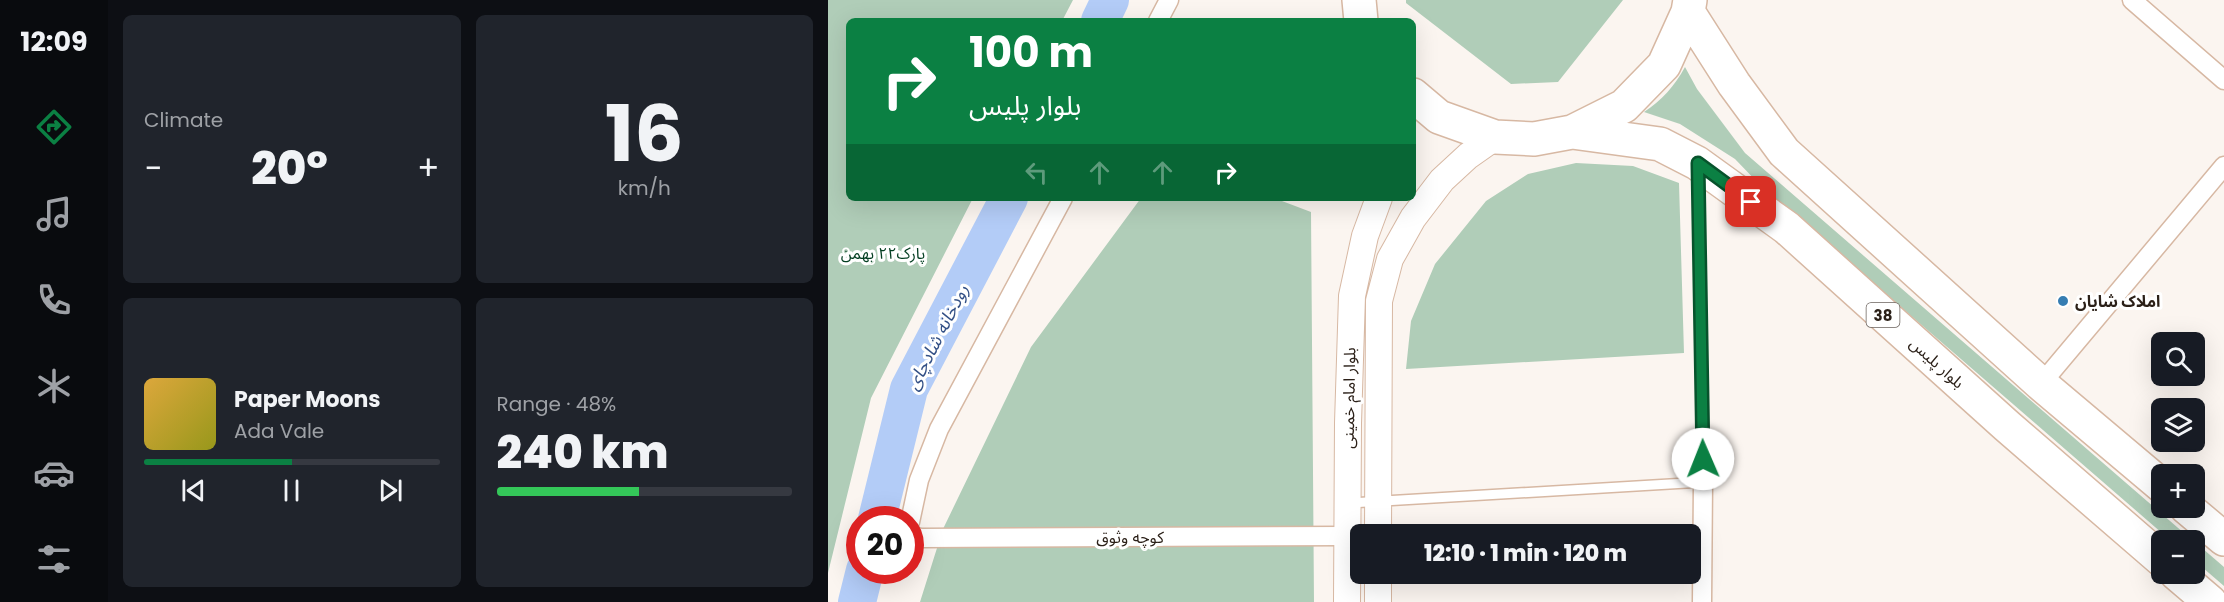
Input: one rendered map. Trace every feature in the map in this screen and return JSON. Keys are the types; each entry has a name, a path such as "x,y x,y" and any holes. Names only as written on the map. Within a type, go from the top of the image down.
{"highway":[{"path":"1359,0 1361,18"},
{"name":"38","path":"1416,98 1439,117 1495,137 1534,139 1572,132 1624,106 1664,65 1689,6"},
{"name":"38","path":"1689,6 1734,84 1784,152 2041,384 2151,477"},
{"name":"بلوار پلیس","path":"1572,132 1660,144 1698,163 1787,228 2007,426 2151,550"},
{"path":"2199,518 2224,539"},
{"path":"2189,584 2210,602"}],"main road":[{"name":"بلوار امام خمینی","path":"1378,524 1379,301 1390,259 1413,218 1442,180 1468,156 1495,137"},
{"name":"بلوار امام خمینی","path":"1347,602 1352,296 1365,236 1378,201"},
{"path":"1352,296 1379,301"},
{"path":"1378,584 1378,602"}],"street":[{"path":"1160,18 1169,0"},
{"path":"2132,0 2224,80"},
{"path":"2041,384 2224,166"},
{"path":"915,506 920,480 939,429 1061,201"},
{"path":"1702,602 1703,482"},
{"name":"کوچه وثوق","path":"924,535 933,538 1347,536"}],"lane":[{"path":"1348,503 1703,482 1698,163"}],"green space":[{"name":"پارک۲۲ بهمن","path":"828,0 1073,0 1064,18 846,18 846,201 971,201 871,398 828,573"},
{"path":"1406,0 1623,0 1558,82 1511,84 1406,3"},
{"path":"1685,67 1697,89 1745,153 2151,505 2151,518 2167,518 2180,530 2158,530 1761,186 1735,159 1680,124 1644,112 1656,103"},
{"path":"1576,163 1633,166 1679,183 1684,353 1406,369 1411,321 1435,264 1486,201 1528,174"},
{"path":"1139,201 1282,201 1311,212 1314,602 920,602 943,529 1031,347"},
{"path":"2205,551 2224,567 2224,586 2205,570"}],"waterway":[{"name":"رودخانه شادچای","path":"1101,18 1110,0"},
{"name":"رودخانه شادچای","path":"880,506 909,389 1007,201"},
{"name":"رودخانه شادچای","path":"857,602 862,584"}],"place":[{"name":"املاک شایان","path":"2063,301"}],"route":[{"path":"1703,459 1698,163 1751,202"}]}
